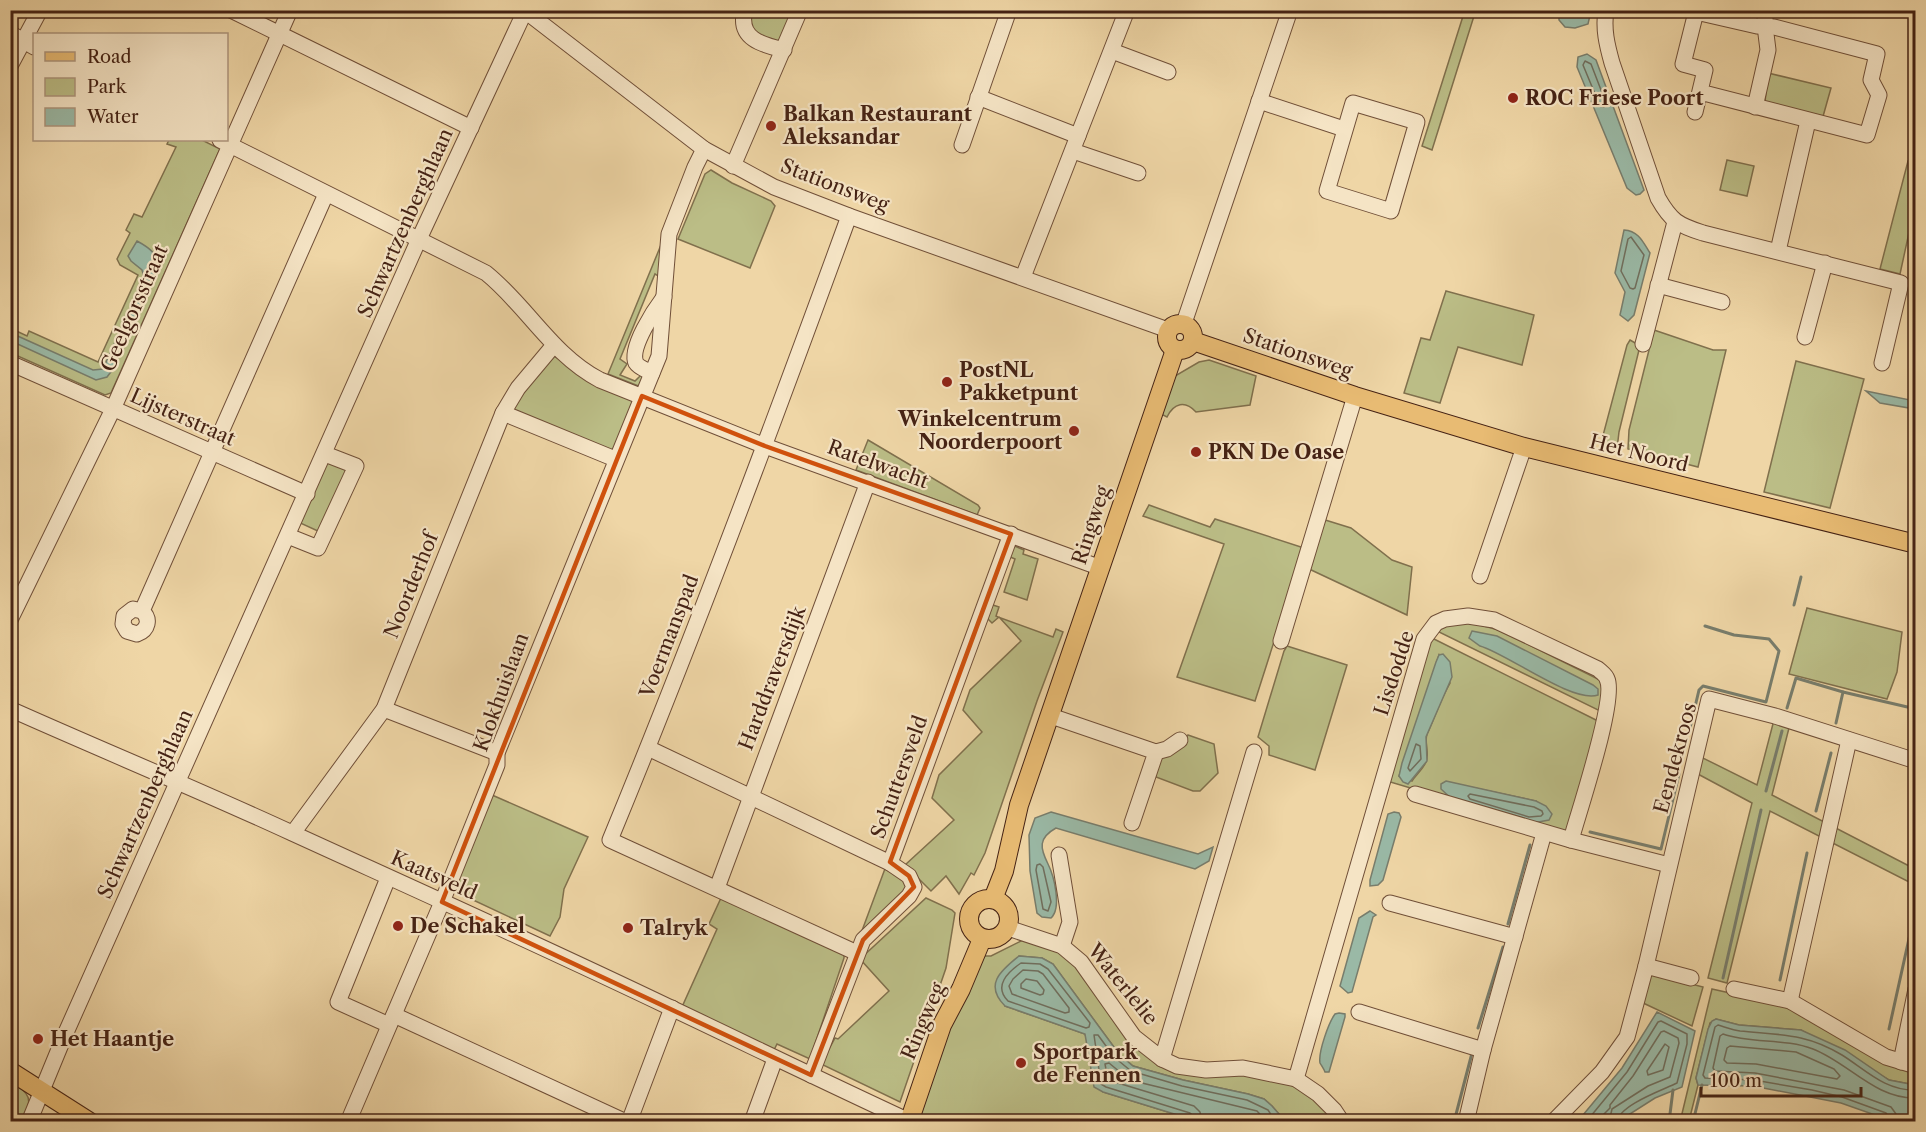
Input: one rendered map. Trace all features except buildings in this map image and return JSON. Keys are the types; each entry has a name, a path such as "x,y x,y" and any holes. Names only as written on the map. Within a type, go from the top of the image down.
{"main road":[{"path":"1176,327 1190,327 1193,341 1189,347 1175,350 1167,341 1176,327"},
{"name":"Stationsweg","path":"1193,341 1355,396"},
{"name":"Ringweg","path":"993,899 1004,871 1019,805 1175,350"},
{"name":"Het Noord","path":"1355,396 1524,447 1916,544"},
{"path":"993,899 1005,907 1008,914 1008,928 999,938 982,939 975,935 970,927 969,915 977,902 993,899"},
{"name":"Ringweg","path":"909,1121 942,1025 961,989 982,939"},
{"path":"10,1071 90,1122"}],"street":[{"path":"10,66 40,10"},
{"path":"231,10 471,128"},
{"name":"Geelgorsstraat","path":"228,136 290,10"},
{"path":"745,10 743,14 746,31 755,42 784,50"},
{"path":"733,166 800,10"},
{"path":"962,145 1009,10"},
{"path":"1023,277 1127,10"},
{"path":"1176,327 1290,10"},
{"path":"1606,10 1604,23 1606,42 1612,63 1659,198 1667,214 1675,222 1703,233 1908,285 1882,363"},
{"path":"1755,107 1768,50 1765,10"},
{"name":"Schwartzenberghlaan","path":"29,1122 64,1037 419,239 524,11"},
{"name":"Stationsweg","path":"524,11 704,149 784,191 1023,277 1176,327"},
{"path":"1695,112 1705,70 1683,64 1696,12 1877,54 1871,80 1879,95 1868,135 1700,92"},
{"path":"1112,51 1168,72"},
{"path":"978,97 1138,173"},
{"path":"1259,101 1344,129"},
{"path":"1353,104 1417,122 1391,211 1327,191 1344,129 1353,104"},
{"path":"1778,251 1808,121"},
{"name":"Geelgorsstraat","path":"10,620 113,409 225,142"},
{"name":"Ratelwacht","path":"225,142 464,261 495,280 554,345 589,374 765,446 1101,568"},
{"name":"Klokhuislaan","path":"348,1122 442,902 497,765 497,753 652,373 660,349 666,256 671,225 704,149"},
{"path":"142,611 210,452 326,194"},
{"name":"Voermanspad","path":"717,888 610,840 765,446 849,216"},
{"path":"1643,344 1675,222"},
{"path":"1806,337 1825,263"},
{"path":"1658,285 1722,302"},
{"name":"Klokhuislaan","path":"652,373 638,366 635,360 646,326 664,297"},
{"name":"Noorderhof","path":"293,833 384,709 502,413 518,388 554,345"},
{"name":"Lijsterstraat","path":"10,363 307,494"},
{"path":"1281,641 1355,396"},
{"path":"502,413 615,459"},
{"path":"1480,576 1524,447"},
{"path":"288,536 318,548 356,466 325,454"},
{"name":"Harddraversdijk","path":"717,888 868,482"},
{"name":"Schuttersveld","path":"811,1075 857,953 868,933 909,896 914,887 909,876 890,863 1011,534"},
{"name":"Lisdodde","path":"1296,1078 1424,639 1436,623 1445,619 1468,616 1494,620 1598,669 1608,679 1610,694 1605,718 1571,840"},
{"name":"Eendekroos","path":"1646,966 1709,699 1775,716 1916,761"},
{"name":"Kaatsveld","path":"10,709 117,757 178,781 672,1008"},
{"path":"384,709 497,753"},
{"path":"1051,716 1156,752 1167,749 1180,740"},
{"path":"1790,1001 1850,740"},
{"path":"648,748 890,863"},
{"path":"1132,823 1156,752"},
{"path":"1162,1059 1254,752"},
{"path":"1415,794 1544,833 1669,865"},
{"path":"1466,1122 1483,1050 1544,833"},
{"name":"Waterlelie","path":"1059,855 1070,922 1062,946"},
{"path":"388,878 338,1002 392,1020 628,1122 672,1008 909,1121"},
{"path":"717,888 857,953"},
{"path":"1390,903 1515,937"},
{"name":"Waterlelie","path":"1008,928 1062,946 1082,962 1134,1037 1162,1059 1177,1066 1206,1070 1242,1068 1296,1078 1318,1094 1342,1122"},
{"path":"1553,1122 1602,1071 1627,1037 1646,966 1691,978"},
{"path":"1734,989 1790,1001 1886,1057 1908,1064 1916,989"},
{"path":"1359,1012 1483,1050"},
{"path":"752,1122 775,1059"}],"highlighted area":[{"path":"642,396 765,446 1011,534 890,862 909,876 914,887 863,940 811,1075 442,902"}],"green space":[{"path":"749,11 796,11 782,47 750,30"},
{"path":"1464,13 1474,16 1432,150 1422,146"},
{"path":"1768,73 1831,88 1822,120 1765,102"},
{"path":"168,141 204,141 220,149 111,393 105,395 11,353 10,328 27,336 29,331 98,362 138,275 120,265 117,259 130,233 126,230 134,214 142,217 176,147 167,144"},
{"path":"1727,160 1754,166 1747,196 1720,190"},
{"path":"1908,161 1915,162 1915,205 1900,274 1880,269"},
{"path":"711,170 732,183 771,201 775,206 750,268 678,239 705,174"},
{"path":"663,240 661,278 655,274 620,359 627,364 620,375 635,381 642,374 645,375 641,387 608,374"},
{"path":"1446,291 1534,315 1522,365 1458,347 1440,403 1404,393 1421,338 1430,340"},
{"path":"1654,330 1713,350 1726,350 1698,467 1628,449 1629,430"},
{"path":"1630,340 1637,344 1639,350 1617,449 1602,447 1601,443"},
{"path":"554,356 632,399 634,403 615,447 611,450 512,410 547,359"},
{"path":"1209,360 1256,376 1250,405 1196,412 1188,406 1180,405 1176,406 1167,417 1161,414 1175,376 1199,362"},
{"path":"1796,361 1864,379 1830,508 1764,492"},
{"path":"868,440 978,505 980,508 977,515 856,470"},
{"path":"327,461 348,469 320,532 298,522"},
{"path":"1149,505 1210,527 1215,519 1304,548 1255,701 1177,677 1224,544 1143,516"},
{"path":"1322,519 1351,528 1392,560 1412,567 1407,615 1307,568"},
{"path":"1012,545 1024,550 1023,554 1038,559 1027,600 1004,592 1015,559 1008,556"},
{"path":"990,604 999,607 996,616 999,617 992,623 988,619"},
{"path":"1807,608 1902,632 1897,672 1887,699 1789,674"},
{"path":"1000,618 1053,637 1056,629 1063,632 985,853 974,875 971,873 959,894 946,876 931,891 905,865 954,820 932,798 939,775 982,732 963,710 970,690 1021,641"},
{"path":"1472,623 1499,630 1600,680 1605,685 1600,711 1437,631 1450,624"},
{"path":"1432,638 1598,721 1571,824 1566,833 1528,823 1536,801 1446,782 1442,784 1454,801 1387,781 1421,660","holes":["1439,655 1450,683 1427,734 1425,765 1412,781 1399,776"]},
{"path":"1287,646 1347,665 1315,770 1269,755 1269,746 1258,737"},
{"path":"1774,720 1790,724 1772,795 1915,869 1915,885 1770,811 1727,983 1708,978 1752,803 1696,773 1699,756 1757,785"},
{"path":"1188,735 1214,744 1218,773 1200,791 1193,791 1156,777 1158,761 1179,746"},
{"path":"492,795 588,837 564,889 560,917 550,936 454,891"},
{"path":"886,866 898,872 908,887 860,936"},
{"path":"721,898 844,954 810,1059 777,1044 773,1052 682,1007 717,929 709,924"},
{"path":"926,898 955,913 946,968 900,1102 821,1064 835,1038 838,1039 889,991 860,959"},
{"path":"1025,939 1065,951 1163,1066 1252,1073 1290,1080 1339,1121 1285,1121 1264,1099 1133,1066 1119,1054 1053,964 1042,958 1019,956 1005,1006 1085,1034 1103,1092 1197,1121 916,1122 944,1033 982,956 991,956"},
{"path":"1649,973 1703,987 1692,1026 1641,1002"},
{"path":"1712,989 1784,1005 1915,1071 1915,1085 1889,1080 1801,1030 1739,1025 1716,1019 1710,1023 1696,1078 1698,1085 1689,1121 1680,1122"},
{"path":"10,1080 28,1098 28,1107 23,1121 11,1121"}],"water":[{"path":"1559,10 1591,11 1588,24 1575,28 1565,27 1559,20"},
{"path":"1587,54 1596,60 1644,190 1640,194 1636,195 1627,188 1577,67 1578,57"},
{"path":"1624,230 1637,235 1650,253 1634,315 1628,321 1620,315 1625,292 1615,273"},
{"path":"137,241 153,252 157,260 157,270 113,369 107,377 96,380 11,341 11,333 93,370 103,369 144,277 142,270 128,256"},
{"path":"1866,391 1915,401 1915,409 1880,403"},
{"path":"1472,631 1497,636 1593,685 1598,689 1598,695 1587,696 1573,692 1480,646 1469,638"},
{"path":"1443,654 1450,662 1452,677 1426,737 1427,761 1408,784 1403,782 1399,776 1402,763 1436,662 1439,655"},
{"path":"1446,781 1536,801 1546,806 1552,814 1549,820 1533,823 1454,801 1441,789 1441,784"},
{"path":"1051,812 1198,854 1213,847 1209,861 1195,869 1056,828 1043,840 1042,848 1054,884 1056,907 1051,918 1042,917 1037,913 1030,871 1029,835 1035,818"},
{"path":"1399,813 1401,817 1383,880 1378,885 1370,886 1388,814"},
{"path":"1370,911 1376,915 1373,917 1352,992 1348,993 1340,986 1359,918"},
{"path":"1019,956 1042,958 1053,964 1119,1054 1133,1066 1264,1099 1285,1121 1197,1121 1103,1092 1094,1087 1085,1034 1005,1006 999,998 995,985 997,979"},
{"path":"1657,1012 1695,1031 1682,1087 1655,1098 1619,1121 1578,1121 1622,1068"},
{"path":"1335,1014 1345,1014 1345,1017 1329,1072 1325,1072 1320,1063 1322,1045"},
{"path":"1716,1019 1739,1025 1801,1030 1845,1050 1889,1080 1915,1085 1915,1121 1892,1121 1841,1103 1753,1086 1698,1085 1696,1078 1708,1029 1712,1021"}],"waterway":[{"path":"1794,605 1801,577"},
{"path":"1690,728 1699,690 1703,686 1766,702 1779,651 1769,639 1734,635 1705,626"},
{"path":"1787,708 1796,678 1843,692 1836,723"},
{"path":"1843,692 1916,709"},
{"path":"1766,791 1782,731"},
{"path":"1816,811 1831,753"},
{"path":"1590,832 1661,849 1679,774"},
{"path":"1723,978 1761,810"},
{"path":"1508,924 1530,845"},
{"path":"1780,980 1807,853"},
{"path":"1889,1029 1916,907"},
{"path":"1478,1028 1503,947"},
{"path":"1454,1122 1472,1053"},
{"path":"1693,1122 1702,1085"},
{"path":"1669,1122 1673,1090"}],"place":[{"name":"ROC Friese Poort","path":"1513,98"},
{"name":"Balkan Restaurant Aleksandar","path":"771,126"},
{"name":"PostNL Pakketpunt","path":"947,382"},
{"name":"Winkelcentrum Noorderpoort","path":"1074,431"},
{"name":"PKN De Oase","path":"1196,452"},
{"name":"De Schakel","path":"398,926"},
{"name":"Talryk","path":"628,928"},
{"name":"Het Haantje","path":"38,1039"},
{"name":"Sportpark de Fennen","path":"1021,1063"}]}
